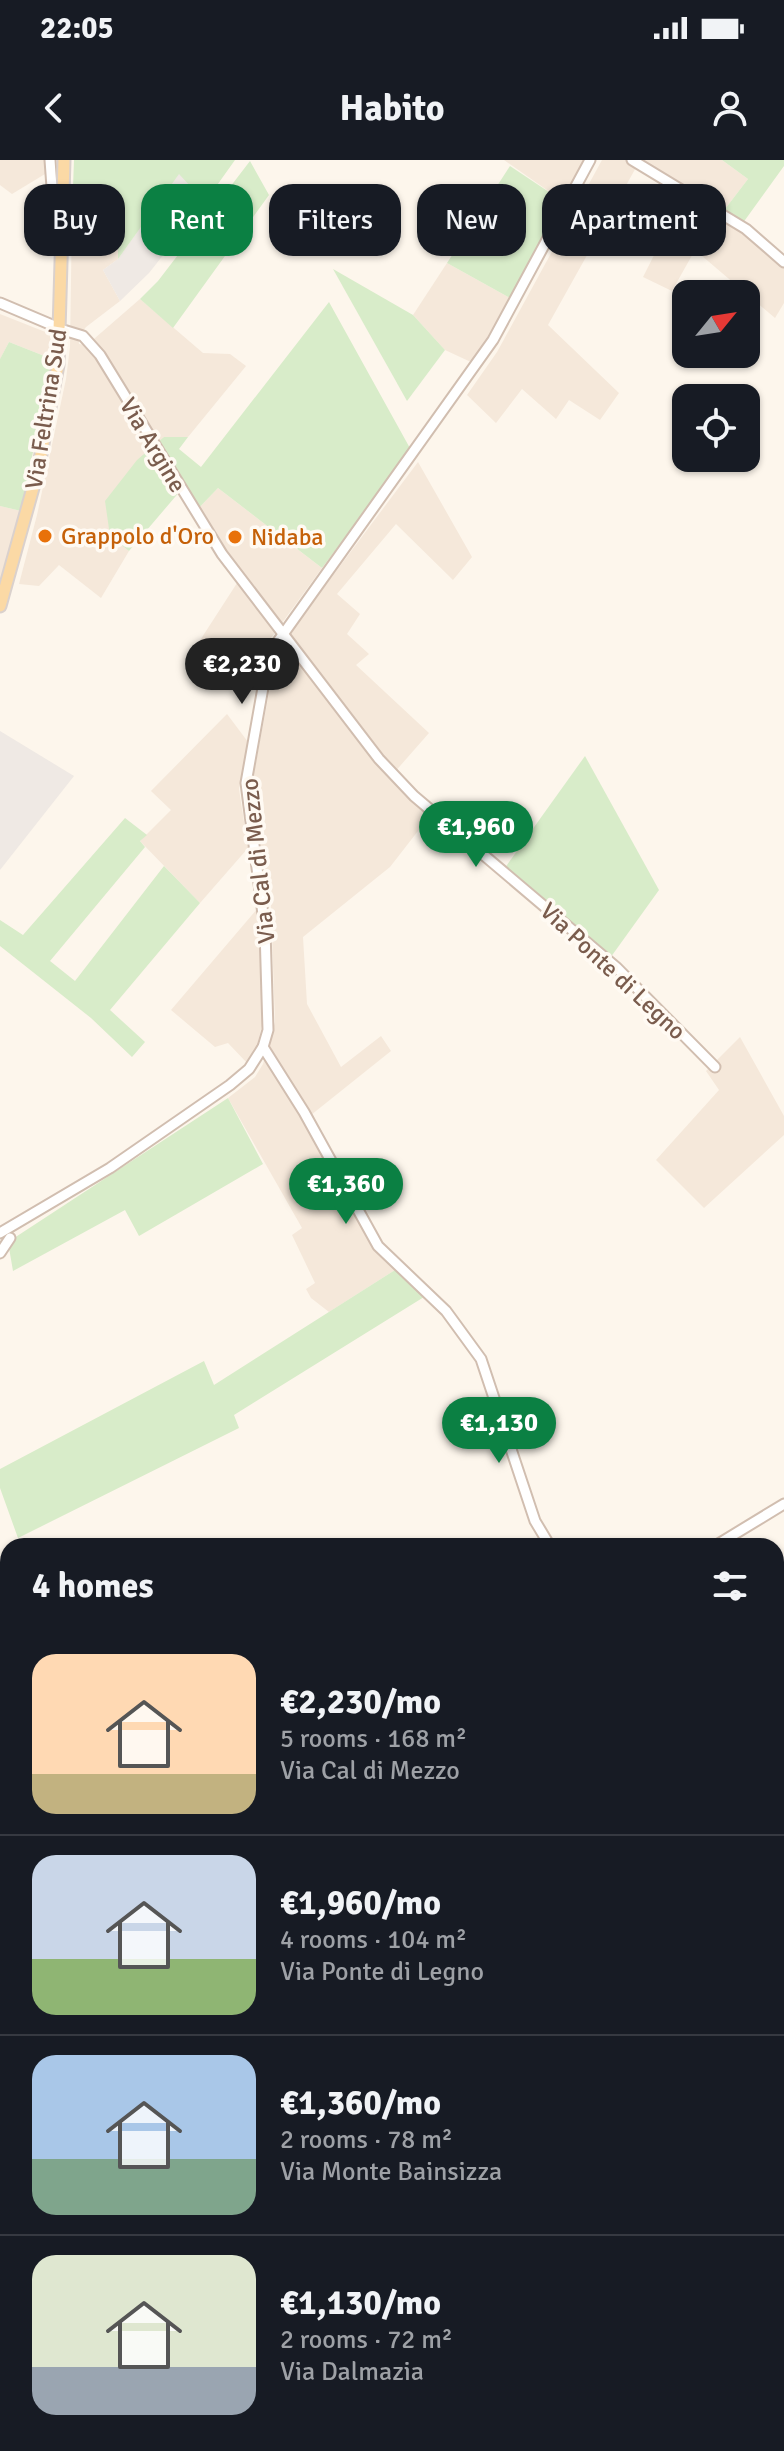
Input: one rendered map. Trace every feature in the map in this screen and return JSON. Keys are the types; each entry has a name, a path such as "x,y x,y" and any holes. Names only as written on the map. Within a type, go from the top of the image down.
{"main road":[{"name":"Via Feltrina Sud","path":"64,160 64,184"},
{"name":"Via Feltrina Sud","path":"0,606 38,470 58,365 56,327 60,256"}],"street":[{"path":"50,160 51,184"},
{"name":"Via Cal di Mezzo","path":"263,1047 268,1030 266,943 246,783 269,654 282,631 493,340 590,160"},
{"path":"632,160 746,229 784,262"},
{"path":"0,303 56,327"},
{"name":"Via Argine","path":"56,327 83,336 107,367 222,554 282,631"},
{"name":"Via Ponte di Legno","path":"282,631 356,731 414,796 617,968 715,1067"},
{"path":"0,1233 110,1168 230,1085 249,1069 263,1047 304,1112 378,1246 446,1311 484,1368 535,1521 545,1538"},
{"path":"0,1253 10,1238"},
{"path":"728,1538 784,1504"}],"shaded area":[{"path":"0,160 44,160 45,174 12,194 0,185"},
{"path":"504,160 587,160 574,184 542,184 542,187"},
{"path":"602,160 722,160 748,179 726,208 726,184 667,184 638,164 627,184 589,184"},
{"path":"179,173 189,184 171,184"},
{"path":"726,216 784,260 784,303 775,318 760,305 760,280 730,280 702,256 726,256"},
{"path":"141,227 141,256 162,256 120,301 103,270 120,256 125,256 125,249"},
{"path":"71,256 118,256 103,270 120,301 86,327 78,337 79,344 87,345 140,299 203,353 230,354 246,366 188,437 164,437 110,535 129,551 101,598 59,565 39,586 19,584 37,515 70,347"},
{"path":"550,256 587,256 548,325 619,393 600,420 569,400 556,419 522,389 496,423 467,395 497,352"},
{"path":"654,256 692,256 678,280 672,280 672,291 643,277"},
{"path":"447,263 512,299 487,346 473,363 445,350 413,315"},
{"path":"0,314 53,335 52,359 9,342 0,359"},
{"path":"418,462 472,557 453,580 396,524 337,594 360,614 347,634 369,654 356,665 429,733 393,774 432,813 390,867 303,937 307,1004 341,1067 381,1036 391,1051 311,1115 371,1236 395,1270 329,1312 311,1298 306,1289 315,1283 292,1235 302,1228 228,1098 255,1077 263,1064 275,1022 271,906 251,789 277,650"},
{"path":"218,488 322,568 266,645 259,664 226,689 197,645 239,580 193,514"},
{"path":"0,506 21,511 0,585"},
{"path":"227,714 248,742 239,789 248,848 200,903 140,841 171,810 151,791"},
{"path":"0,731 74,776 0,870"},
{"path":"258,908 263,1021 257,1046 248,1064 228,1043 215,1047 171,1010"},
{"path":"740,1037 784,1116 784,1135 704,1208 656,1160 719,1090 706,1071"}],"green space":[{"path":"74,160 235,160 218,184 188,184 179,174 172,184 141,184 141,227 125,249 125,184 73,184"},
{"path":"722,160 784,160 784,166 740,227 726,216 726,208 748,179"},
{"path":"250,161 269,195 253,217 253,184 232,184"},
{"path":"510,166 542,187 542,243 512,299 447,263 452,256 526,256 526,184 498,184"},
{"path":"177,256 225,256 173,328 140,299"},
{"path":"333,269 413,315 445,350 407,401"},
{"path":"329,302 411,450 322,568 218,488 193,514 181,490 129,551 110,536 105,501 137,460 164,437 188,437 179,449 201,467"},
{"path":"9,342 52,359 21,511 0,506 0,359"},
{"path":"585,756 659,890 608,961 502,872"},
{"path":"125,818 147,835 140,841 145,847 50,961 75,981 164,866 200,903 110,1010 145,1042 132,1057 91,1018 0,946 0,920 23,935"},
{"path":"228,1098 263,1164 139,1236 125,1210 13,1271 8,1242"},
{"path":"395,1270 424,1297 234,1415 239,1428 18,1538 0,1488 0,1469 204,1361 214,1385"}],"place":[{"name":"Grappolo d'Oro","path":"45,536"},
{"name":"Nidaba","path":"235,537"}]}
